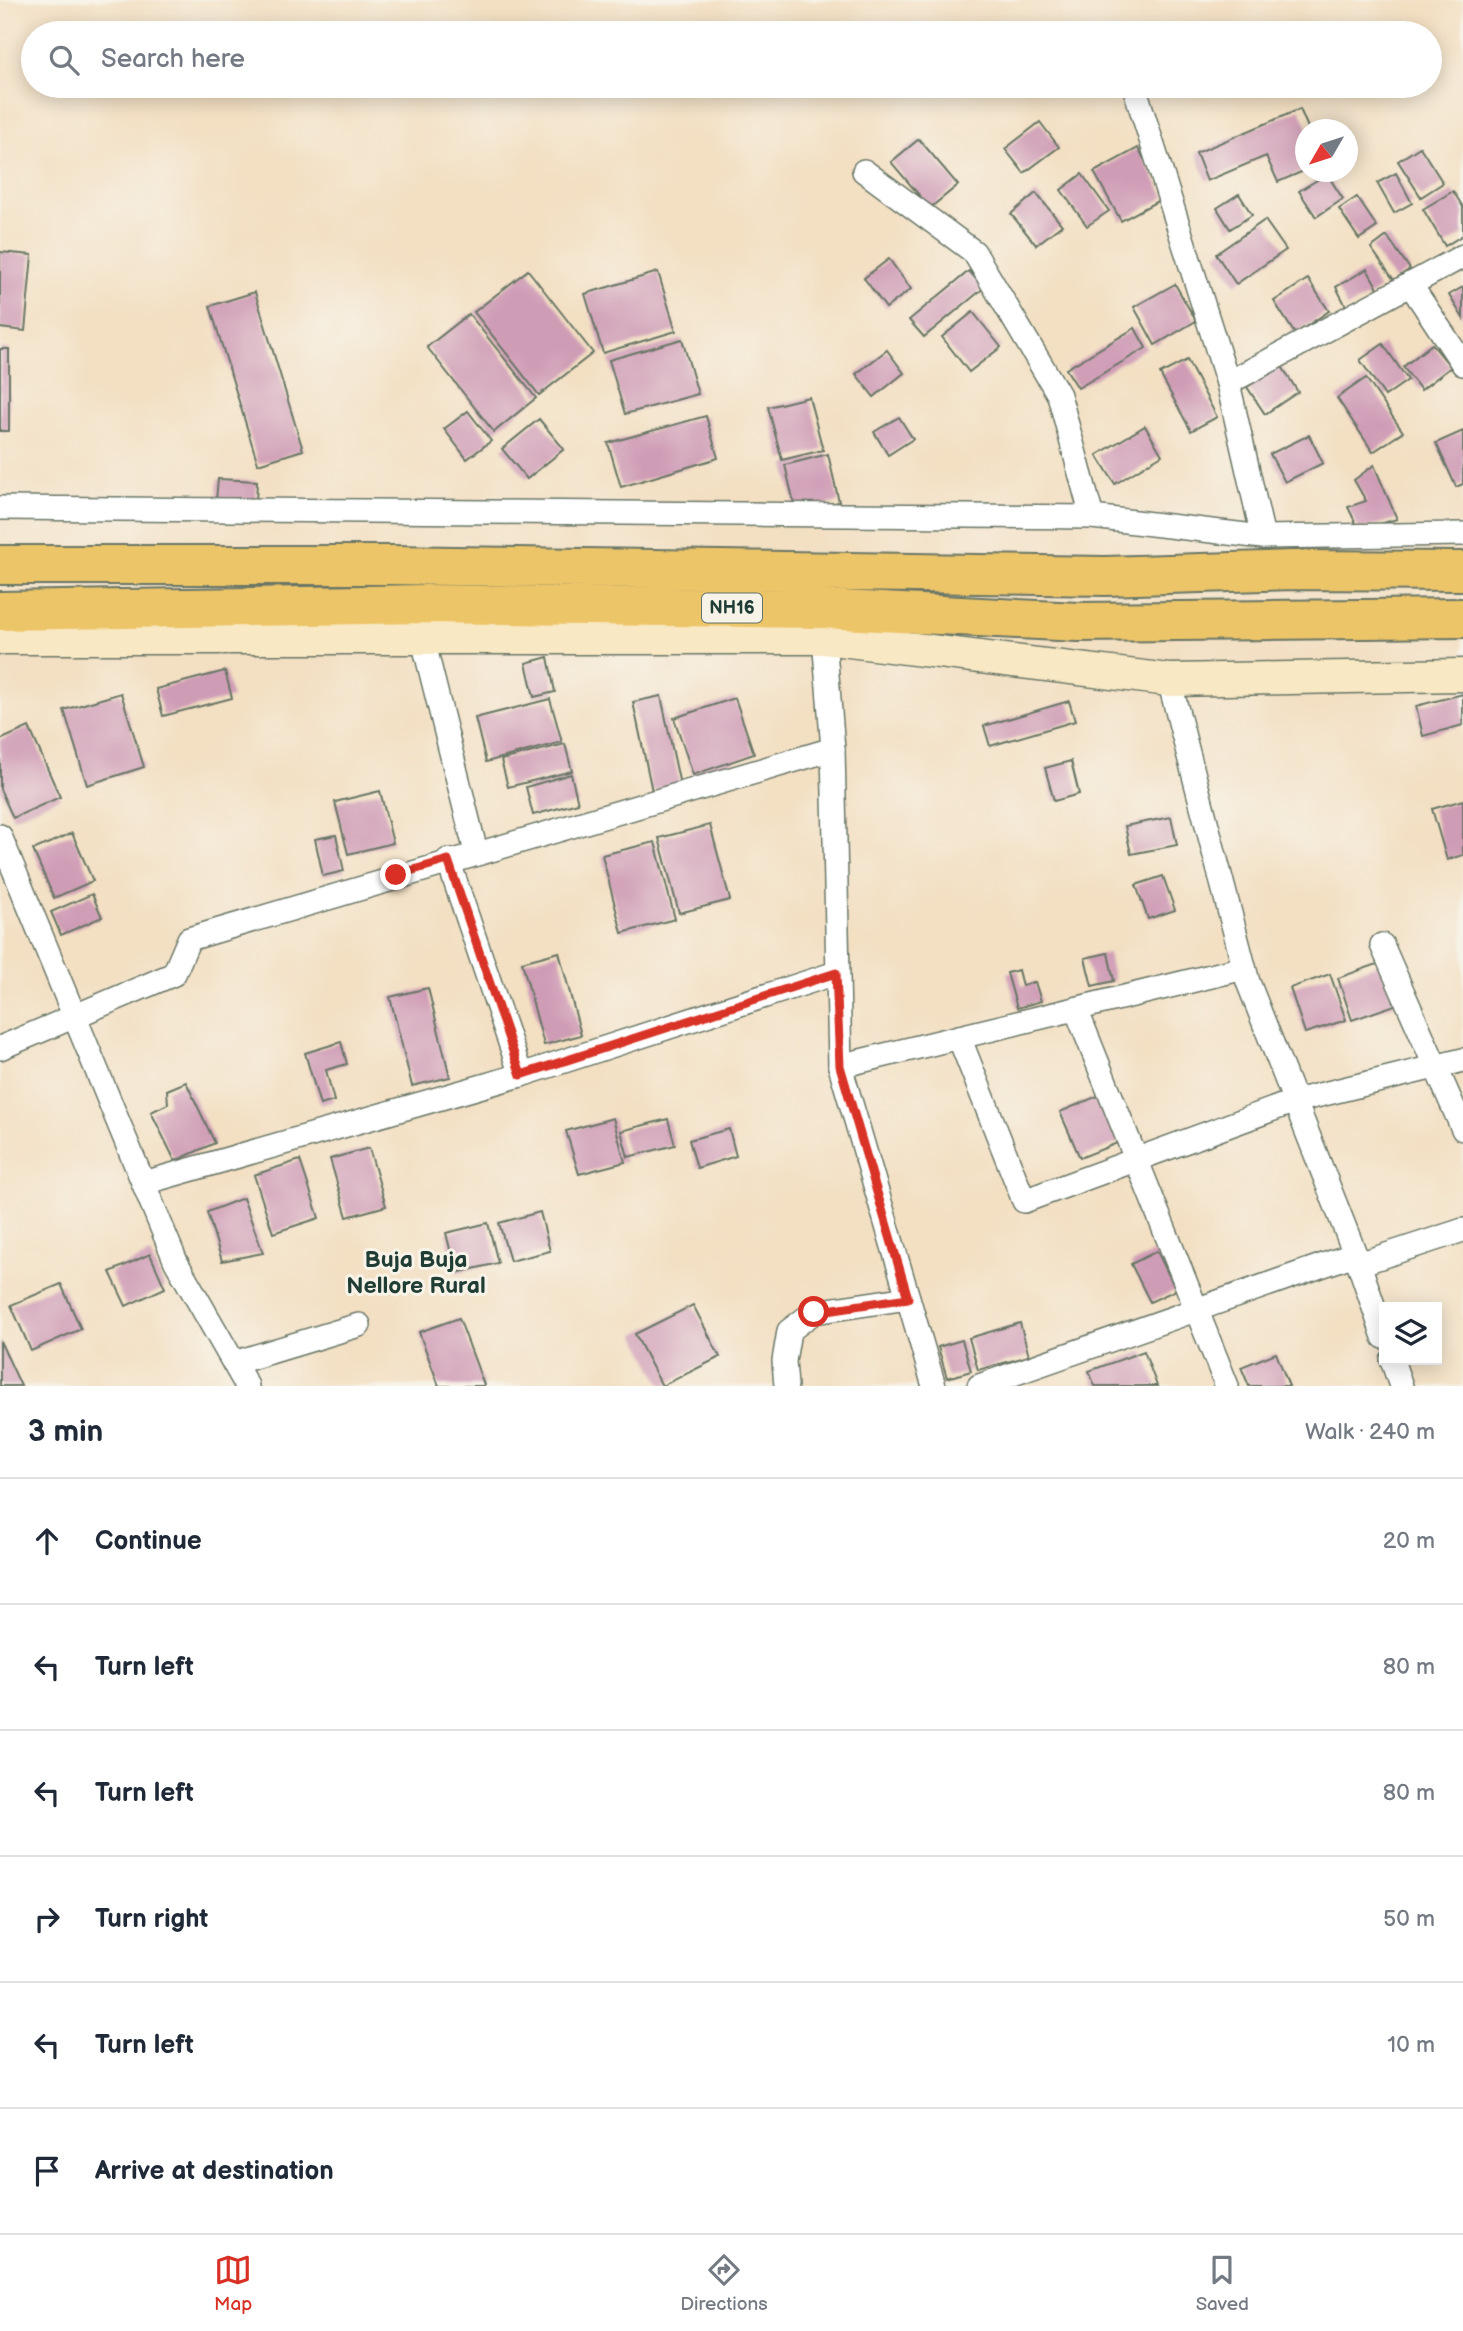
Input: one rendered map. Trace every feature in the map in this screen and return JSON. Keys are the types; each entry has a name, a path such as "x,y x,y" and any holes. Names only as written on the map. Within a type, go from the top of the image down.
{"highway":[{"name":"NH16","path":"0,565 392,565 1105,576 1293,570 1463,571"},
{"name":"NH16","path":"0,611 440,604 821,609 1078,622 1463,618"}],"street":[{"path":"1138,98 1228,383 1263,537"},
{"path":"864,171 974,252 1059,395 1092,517"},
{"path":"1228,383 1463,256"},
{"path":"1410,284 1463,363"},
{"path":"0,508 1092,517 1263,537 1463,534"},
{"path":"422,636 476,852"},
{"path":"0,638 824,638 1169,680 1463,674"},
{"path":"824,638 833,749 840,1066 934,1386"},
{"path":"1169,680 1244,968 1379,1323"},
{"path":"0,1048 174,974 188,939 448,860 833,749"},
{"path":"0,836 176,1262 247,1386"},
{"path":"448,860 521,1075"},
{"path":"1382,945 1463,1129"},
{"path":"840,1066 1244,968"},
{"path":"144,1183 521,1075 836,973"},
{"path":"1076,1009 1227,1386"},
{"path":"959,1037 1024,1201 1295,1101 1463,1060"},
{"path":"979,1386 1197,1309 1357,1259 1463,1230"},
{"path":"786,1386 784,1361 789,1331 814,1312 908,1298"},
{"path":"234,1363 359,1325"},
{"path":"1394,1365 1401,1386"}],"building":[{"path":"1300,109 1304,119 1295,119 1295,175 1278,182 1266,156 1207,181 1196,153"},
{"path":"1040,122 1059,147 1024,173 1005,149"},
{"path":"919,139 958,185 930,208 891,162"},
{"path":"1420,147 1443,183 1421,197 1398,161"},
{"path":"1138,148 1165,197 1121,221 1094,172"},
{"path":"1396,173 1412,203 1394,213 1377,183"},
{"path":"1082,174 1109,211 1087,226 1061,190"},
{"path":"1314,182 1332,182 1343,199 1316,217 1299,191"},
{"path":"1453,191 1463,207 1463,235 1445,246 1423,209"},
{"path":"1036,193 1062,225 1036,245 1011,214"},
{"path":"1239,194 1252,215 1230,229 1217,208"},
{"path":"1357,197 1377,227 1359,239 1339,209"},
{"path":"1265,220 1286,250 1236,284 1216,254"},
{"path":"1387,236 1410,269 1394,280 1371,248"},
{"path":"0,252 32,255 25,331 0,328"},
{"path":"889,259 911,289 886,308 864,278"},
{"path":"1367,269 1379,290 1347,308 1336,287"},
{"path":"528,270 593,353 539,395 474,312"},
{"path":"969,271 984,288 924,337 909,320"},
{"path":"658,272 676,331 603,353 585,294"},
{"path":"1308,279 1329,311 1295,334 1274,301"},
{"path":"1175,284 1196,321 1155,345 1134,307"},
{"path":"1463,287 1463,318 1449,295"},
{"path":"255,292 303,450 258,464 210,306"},
{"path":"973,312 1001,347 969,372 942,337"},
{"path":"469,314 536,398 494,432 427,347"},
{"path":"1135,328 1146,348 1078,388 1066,369"},
{"path":"682,339 698,394 625,414 609,360"},
{"path":"1383,344 1408,380 1385,396 1360,360"},
{"path":"1432,344 1451,367 1421,390 1403,367"},
{"path":"0,349 9,349 9,431 0,431"},
{"path":"887,350 904,373 874,397 856,374"},
{"path":"1187,360 1217,417 1191,431 1160,374"},
{"path":"1281,365 1298,392 1265,414 1247,387"},
{"path":"1366,378 1403,432 1373,452 1337,398"},
{"path":"809,397 823,450 782,460 768,407"},
{"path":"468,411 491,441 467,459 444,429"},
{"path":"706,416 718,458 621,487 608,443"},
{"path":"899,417 913,439 888,455 874,432"},
{"path":"539,419 564,449 527,479 502,449"},
{"path":"1145,426 1162,455 1115,484 1097,455"},
{"path":"1463,431 1463,484 1456,487 1436,443"},
{"path":"1309,435 1323,463 1285,482 1270,454"},
{"path":"828,454 839,502 796,512 785,465"},
{"path":"1374,465 1397,519 1359,530 1348,507 1366,501 1354,480"},
{"path":"218,479 257,481 256,503 216,500"},
{"path":"548,657 555,692 534,697 526,663"},
{"path":"225,671 232,698 163,716 156,689"},
{"path":"121,693 144,767 87,785 64,710"},
{"path":"1463,694 1463,725 1423,736 1416,706"},
{"path":"661,696 680,785 652,791 633,702"},
{"path":"735,698 754,754 693,775 674,718"},
{"path":"550,699 562,742 486,762 475,718"},
{"path":"1069,701 1075,721 990,746 984,726"},
{"path":"29,727 60,797 13,818 0,789 0,740"},
{"path":"565,744 572,771 508,787 501,760"},
{"path":"1071,761 1079,794 1054,801 1045,768"},
{"path":"571,774 578,803 533,815 526,787"},
{"path":"380,791 393,843 348,854 335,802"},
{"path":"1463,800 1463,855 1447,860 1432,809"},
{"path":"1171,817 1177,845 1131,854 1125,826"},
{"path":"710,825 730,900 679,913 659,838"},
{"path":"72,833 93,881 54,898 33,850"},
{"path":"336,835 344,871 323,876 315,839"},
{"path":"655,842 675,919 622,933 602,855"},
{"path":"1163,876 1175,910 1148,919 1136,885"},
{"path":"92,894 102,917 61,935 51,912"},
{"path":"559,952 581,1035 544,1045 522,962"},
{"path":"1108,953 1114,981 1092,986 1085,958"},
{"path":"1380,963 1395,1005 1352,1020 1338,978"},
{"path":"1018,970 1022,986 1035,982 1041,1001 1017,1008 1007,973"},
{"path":"1330,974 1346,1020 1305,1033 1290,988"},
{"path":"428,988 450,1077 412,1086 390,997"},
{"path":"341,1042 347,1064 326,1070 334,1101 320,1105 305,1053"},
{"path":"186,1082 215,1143 175,1161 151,1112 168,1104 167,1090"},
{"path":"1100,1095 1120,1142 1080,1158 1060,1112"},
{"path":"613,1118 625,1162 579,1174 566,1131"},
{"path":"668,1119 675,1145 628,1157 621,1131"},
{"path":"729,1129 736,1156 697,1168 689,1140"},
{"path":"369,1148 386,1206 347,1217 330,1159"},
{"path":"300,1160 319,1218 273,1233 254,1175"},
{"path":"243,1198 263,1253 222,1261 207,1212"},
{"path":"540,1212 550,1251 510,1261 499,1223"},
{"path":"488,1223 498,1263 456,1273 446,1233"},
{"path":"1157,1251 1176,1290 1150,1302 1131,1264"},
{"path":"150,1254 165,1288 126,1306 110,1272"},
{"path":"61,1284 81,1329 31,1351 11,1305"},
{"path":"693,1305 720,1357 662,1386 635,1334"},
{"path":"459,1318 483,1386 439,1386 419,1332"},
{"path":"1020,1323 1029,1356 978,1370 969,1338"},
{"path":"962,1340 971,1371 947,1378 938,1347"},
{"path":"0,1341 21,1386 0,1386"},
{"path":"1144,1351 1157,1386 1095,1386 1089,1371"},
{"path":"1276,1353 1289,1386 1249,1386 1241,1367"}],"district":[{"name":"Buja Buja Nellore Rural","path":"416,1273"}],"route":[{"path":"396,875 448,860 521,1075 836,973 840,1066 908,1298 814,1312"}]}
